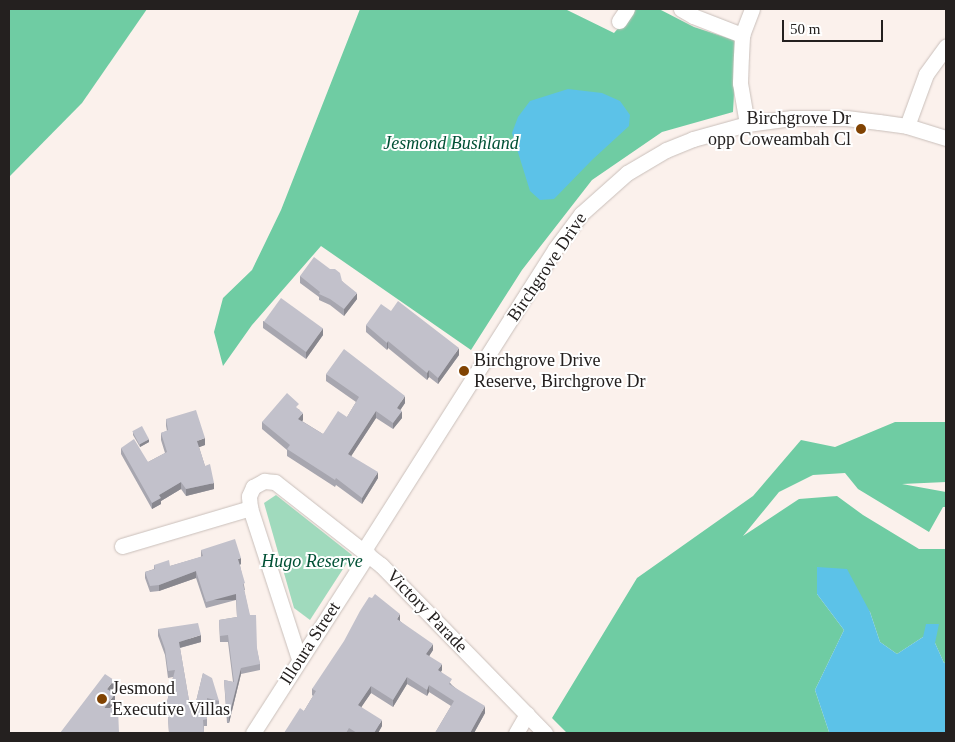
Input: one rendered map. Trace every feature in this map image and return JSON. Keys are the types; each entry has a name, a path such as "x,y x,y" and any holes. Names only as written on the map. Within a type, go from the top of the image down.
{"street":[{"path":"681,9 693,16 742,34"},
{"path":"746,124 740,83 742,34 752,9"},
{"path":"907,126 926,74 946,46"},
{"name":"Birchgrove Drive","path":"366,552 555,249 581,214 627,173 666,150 693,139 746,124 792,118 846,118 907,126 946,138"},
{"name":"Victory Parade","path":"250,508 249,496 253,486 264,480 275,482 366,552 545,733"},
{"path":"122,546 250,508 299,659"},
{"name":"Illoura Street","path":"252,733 366,552"},
{"path":"516,733 527,714"}],"green space":[{"path":"9,9 147,9 82,103 9,177"},
{"name":"Jesmond Bushland","path":"360,9 565,9 614,33 635,9 659,9 694,27 737,41 733,112 662,132 592,180 522,270 471,350 321,246 252,325 223,366 214,332 223,298 252,270 281,210"},
{"path":"895,422 946,422 946,482 902,484 946,492 946,507 943,507 929,532 858,489 845,473 813,475 779,492 743,536 799,499 837,496 863,515 919,549 946,549 946,662 944,663 935,643 923,637 897,654 880,642 870,612 817,567 817,594 844,630 815,690 829,732 834,733 567,733 552,718 637,578 753,496 801,440 835,447"},
{"name":"Hugo Reserve","path":"276,495 352,555 310,620 294,608 264,503"}],"water":[{"path":"568,89 602,93 620,101 630,115 629,126 554,199 540,200 530,191 512,133 518,117 530,101"},
{"path":"817,567 847,569 870,612 880,642 897,654 923,637 926,624 939,624 935,643 944,663 946,662 946,733 829,732 815,690 844,630 817,594"}],"building":[{"path":"314,257 330,269 335,269 340,273 342,281 357,293 344,309 319,294 320,292 300,276"},
{"path":"281,298 323,329 306,352 264,321"},
{"path":"398,301 459,348 438,378 429,370 427,373 366,325 381,304 391,311"},
{"path":"344,349 405,396 397,408 402,411 393,423 376,411 348,454 378,472 362,498 336,478 335,480 287,449 290,445 262,422 287,393 299,404 296,407 303,413 298,419 323,434 338,411 347,417 359,397 326,374"},
{"path":"196,410 205,438 197,441 205,466 210,464 214,483 186,489 181,482 159,495 161,498 152,503 121,448 134,439 148,462 167,452 161,433 168,430 166,419"},
{"path":"142,426 149,439 139,444 132,431"},
{"path":"235,539 241,558 238,559 245,583 243,584 250,615 256,615 257,648 260,664 241,668 229,716 227,716 224,680 234,682 228,635 220,636 219,620 237,617 236,594 206,602 196,571 159,585 150,586 145,572 155,569 154,565 169,560 170,566 203,556 201,550"},
{"path":"375,594 400,614 397,619 433,644 426,654 442,664 438,670 452,679 449,684 485,706 470,733 435,733 454,701 429,685 427,690 407,677 393,700 371,686 358,705 382,720 374,733 357,733 349,728 346,733 284,733 300,708 304,711 316,691 312,689 344,641 369,597 372,598"},
{"path":"198,623 201,635 179,642 192,718 203,673 212,678 219,701 207,698 207,719 203,720 204,733 169,733 167,702 175,670 168,671 165,649 158,629"},
{"name":"Jesmond Executive Villas","path":"105,674 114,680 107,689 115,694 104,708 118,708 119,733 60,733"}],"place":[{"name":"Birchgrove Dr opp Coweambah Cl","path":"861,129"},
{"name":"Birchgrove Drive Reserve, Birchgrove Dr","path":"464,371"},
{"name":"Jesmond Executive Villas","path":"102,699"}]}
